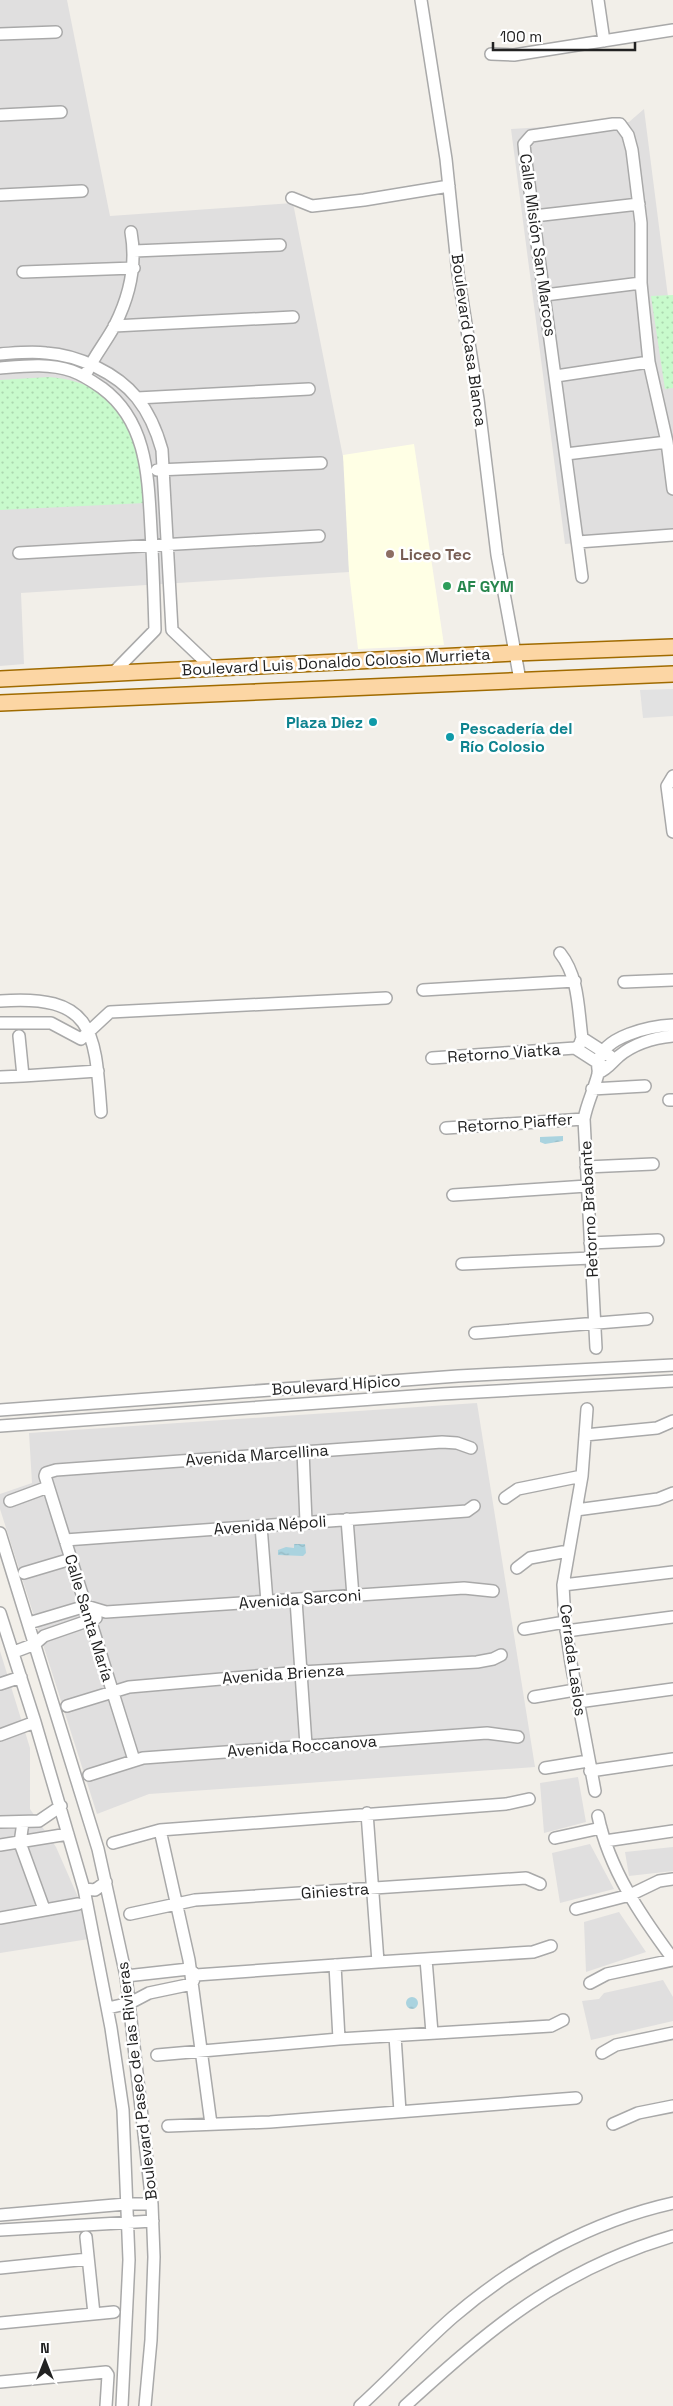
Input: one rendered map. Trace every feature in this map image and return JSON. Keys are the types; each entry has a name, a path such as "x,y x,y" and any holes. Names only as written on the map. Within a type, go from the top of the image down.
{"main road":[{"name":"Boulevard Luis Donaldo Colosio Murrieta","path":"0,679 515,652 673,647"},
{"name":"Boulevard Luis Donaldo Colosio Murrieta","path":"0,703 673,674"}],"street":[{"name":"Boulevard Casa Blanca","path":"421,0 449,186 458,274 478,399 497,555 520,680"},
{"path":"598,0 604,42"},
{"path":"491,54 514,55 673,30"},
{"path":"0,34 56,32"},
{"path":"0,115 61,112"},
{"name":"Calle Misión San Marcos","path":"582,577 525,154 526,140 537,133 620,124 628,135 639,204 641,283 649,362 667,442 673,489"},
{"path":"292,198 312,206 364,200 449,186"},
{"path":"0,194 82,191"},
{"path":"534,216 639,204"},
{"path":"88,371 114,326 126,300 134,268 131,232"},
{"path":"134,251 280,245"},
{"path":"23,272 134,268"},
{"path":"545,295 641,283"},
{"path":"114,326 293,317"},
{"path":"0,354 46,352 72,358 88,371 122,407 140,439 148,470 155,630"},
{"path":"556,376 649,362"},
{"path":"0,368 48,366 72,371 106,373 137,398 156,431 162,450 172,630 213,669"},
{"path":"137,398 309,389"},
{"path":"566,454 667,442"},
{"path":"148,470 321,463"},
{"path":"578,542 673,535"},
{"path":"19,553 319,536"},
{"path":"154,593 169,592"},
{"path":"112,674 155,630 172,630"},
{"path":"673,776 667,786 673,832"},
{"path":"560,953 566,961 575,981 578,1043 605,1066"},
{"path":"624,982 673,980"},
{"path":"423,990 575,981"},
{"path":"0,1023 52,1023 81,1039 110,1012 386,998"},
{"path":"0,1001 50,1002 69,1010 84,1022 95,1048 101,1112"},
{"path":"604,1051 620,1038 633,1032 673,1025"},
{"path":"20,1036 23,1076"},
{"path":"605,1066 634,1045 648,1040 673,1036"},
{"path":"578,1043 604,1051"},
{"name":"Retorno Viatka","path":"432,1058 578,1043"},
{"path":"604,1051 605,1066"},
{"name":"Retorno Brabante","path":"596,1348 584,1119 592,1089 605,1066"},
{"path":"0,1078 98,1071"},
{"path":"592,1089 645,1086"},
{"name":"Retorno Piaffer","path":"446,1128 584,1119"},
{"path":"586,1167 652,1164"},
{"path":"453,1195 587,1186"},
{"path":"590,1243 658,1240"},
{"path":"462,1264 591,1258"},
{"path":"475,1333 647,1319"},
{"name":"Boulevard Hípico","path":"0,1410 458,1376 673,1365"},
{"path":"607,1368 608,1384"},
{"name":"Boulevard Hípico","path":"0,1426 673,1381"},
{"name":"Cerrada Laslos","path":"587,1409 582,1476 563,1585 565,1626 576,1696 595,1791"},
{"path":"585,1435 656,1428 673,1421"},
{"name":"Avenida Marcellina","path":"10,1501 47,1482 49,1471 56,1470 442,1442 457,1443 471,1448"},
{"path":"303,1451 306,1522"},
{"path":"505,1498 518,1489 582,1476"},
{"name":"Calle Santa María","path":"47,1482 134,1760"},
{"path":"576,1510 658,1499 673,1493"},
{"name":"Avenida Népoli","path":"65,1540 467,1511 474,1506"},
{"path":"347,1519 353,1596"},
{"path":"261,1526 267,1602"},
{"name":"Boulevard Paseo de las Rivieras","path":"0,1533 98,1848 126,1976 153,2221 151,2340 145,2406"},
{"path":"517,1568 530,1558 568,1551"},
{"path":"24,1573 71,1559"},
{"path":"563,1585 673,1572"},
{"name":"Avenida Sarconi","path":"86,1606 106,1612 472,1588 493,1591"},
{"path":"296,1600 306,1745"},
{"path":"29,1623 86,1606"},
{"name":"Avenida Sarconi","path":"14,1652 35,1644 44,1636 90,1621 106,1612"},
{"name":"Boulevard Paseo de las Rivieras","path":"0,1613 14,1652 61,1806 84,1889 108,2008 123,2110 129,2260 122,2406"},
{"path":"524,1629 673,1617"},
{"name":"Avenida Brienza","path":"67,1706 129,1687 301,1672 477,1662 493,1659 501,1654"},
{"path":"0,1684 21,1677"},
{"path":"534,1698 673,1689"},
{"path":"0,1735 35,1722"},
{"name":"Avenida Roccanova","path":"89,1775 134,1760 306,1745 487,1733 518,1737"},
{"path":"544,1768 673,1759"},
{"path":"113,1843 160,1830 506,1804 528,1798"},
{"path":"0,1822 39,1822 61,1806"},
{"path":"367,1813 378,1962"},
{"path":"590,1983 607,1974 673,1959 650,1929 630,1895 605,1841 598,1816"},
{"path":"22,1822 20,1843 44,1909"},
{"path":"39,1822 42,1839"},
{"path":"555,1838 601,1828"},
{"path":"160,1830 193,1976 211,2124"},
{"path":"605,1841 673,1831"},
{"path":"0,1845 68,1834"},
{"name":"Giniestra","path":"130,1914 177,1903 373,1888 526,1878 540,1884"},
{"path":"576,1909 630,1895 660,1882 673,1879"},
{"path":"84,1889 95,1890 106,1882"},
{"path":"0,1918 78,1904"},
{"path":"126,1976 193,1976 533,1952 551,1946"},
{"path":"426,1959 432,2033"},
{"path":"335,1965 338,2039"},
{"path":"108,2008 130,2003 149,1993 193,1976"},
{"path":"157,2055 338,2039 551,2026 563,2020"},
{"path":"602,2053 616,2045 673,2033"},
{"path":"395,2036 400,2112"},
{"path":"168,2126 400,2112 576,2098"},
{"path":"613,2124 638,2112 673,2106"},
{"path":"360,2406 454,2316 521,2268 551,2249 594,2229 633,2214 673,2203"},
{"path":"0,2215 126,2204 152,2204"},
{"path":"0,2230 127,2221 153,2221"},
{"path":"405,2406 504,2319 559,2283 634,2248 673,2236"},
{"path":"86,2237 94,2314"},
{"path":"0,2268 88,2259"},
{"path":"0,2323 114,2312"},
{"path":"0,2382 106,2372 108,2375 106,2406"}],"shaded area":[{"path":"0,0 67,0 110,216 293,203 345,467 349,572 21,593 24,664 0,666"},
{"path":"644,109 673,336 673,534 565,544 511,129 629,122"},
{"name":"Liceo Tec","path":"414,444 444,645 358,649 349,572 343,455"},
{"path":"673,689 673,716 643,718 640,690"},
{"path":"477,1403 535,1767 149,1794 97,1814 0,1509 0,1494 32,1483 29,1433"},
{"path":"0,1651 30,1748 30,1809 56,1847 78,1897 89,1939 0,1953"},
{"path":"578,1777 586,1822 544,1833 540,1783"},
{"path":"590,1844 614,1889 560,1903 552,1853"},
{"path":"673,1847 673,1871 629,1876 625,1852"},
{"path":"619,1912 646,1952 586,1972 584,1922"},
{"path":"663,1980 673,1997 673,2021 591,2040 582,2001 599,1999 604,1993"}],"green space":[{"path":"673,295 673,388 665,389 651,296"},
{"path":"49,377 75,382 96,390 112,402 124,417 133,435 139,456 145,503 0,510 0,380"}],"water":[{"path":"563,1136 563,1141 545,1144 540,1142 540,1137"},
{"path":"294,1544 305,1544 306,1553 303,1556 278,1555 278,1550 286,1547 294,1548"},
{"path":"410,1997 414,1997 418,2003 414,2009 410,2009 406,2005 406,2001"}],"place":[{"name":"Liceo Tec","path":"390,554"},
{"name":"AF GYM","path":"447,586"},
{"name":"Plaza Diez","path":"373,722"},
{"name":"Pescadería del Río Colosio","path":"450,737"}]}
